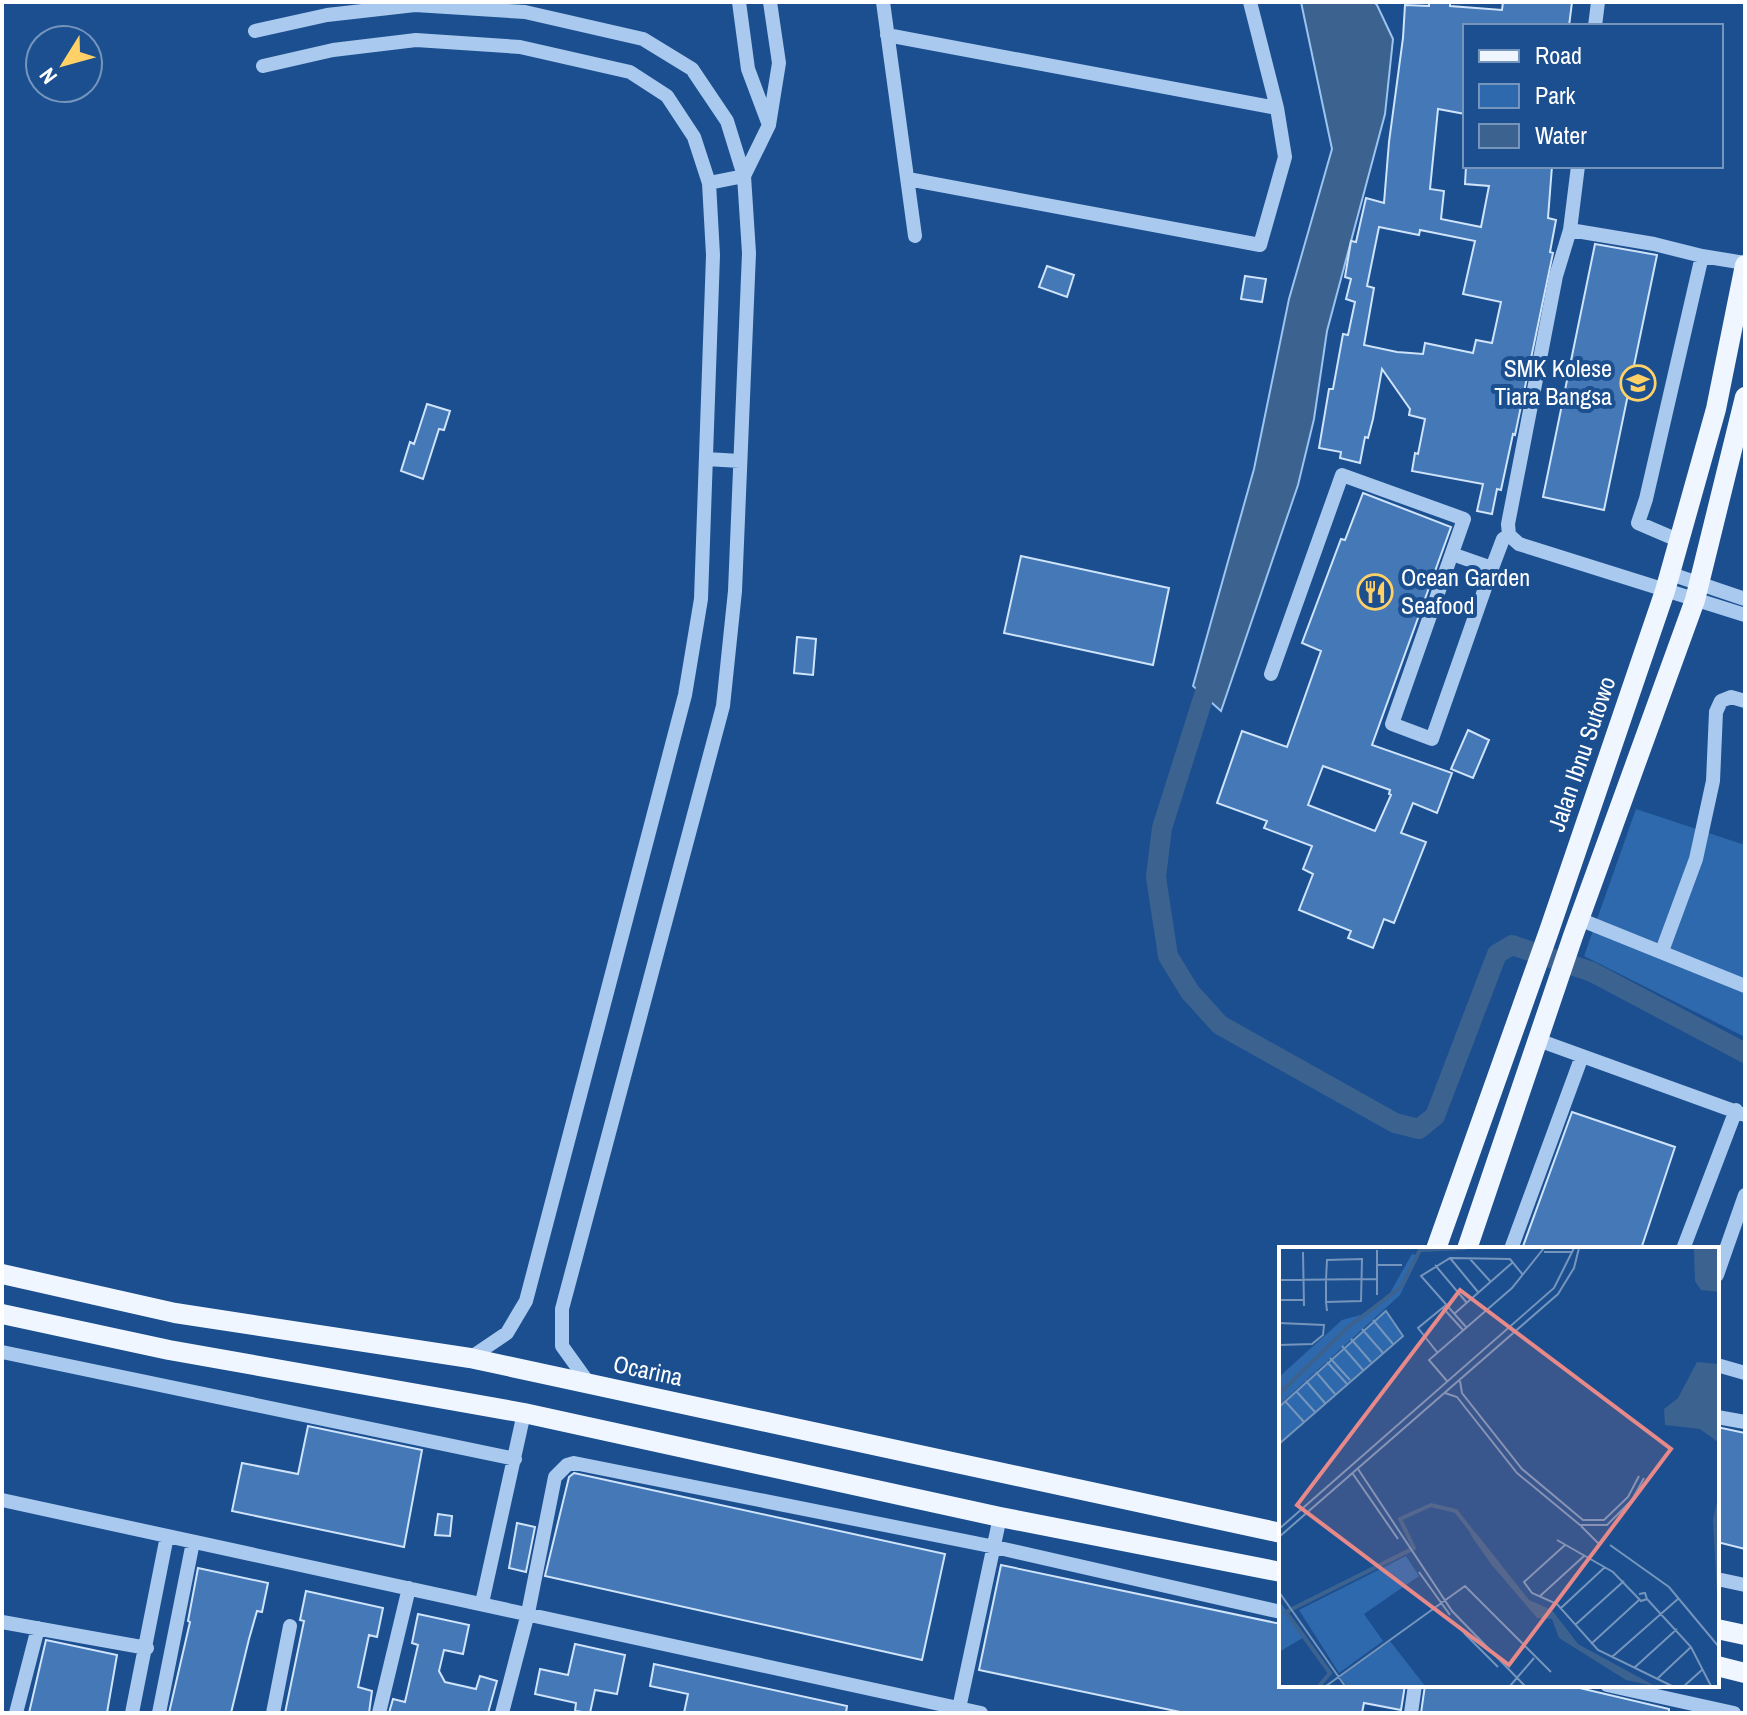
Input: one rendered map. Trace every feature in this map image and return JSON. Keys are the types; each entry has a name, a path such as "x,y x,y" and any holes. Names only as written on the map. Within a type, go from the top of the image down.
{"main road":[{"name":"Jalan Ibnu Sutowo","path":"1437,1247 1668,583 1716,409 1745,264"},
{"path":"1468,1247 1576,928 1697,592 1745,397"},
{"name":"Ocarina","path":"2,1274 175,1313 470,1358 1279,1533"},
{"path":"169,1350 175,1313"},
{"path":"2,1314 169,1350 524,1413 1000,1517 1279,1572"},
{"path":"1719,1629 1745,1635"},
{"path":"1719,1666 1745,1673"}],"street":[{"path":"739,2 748,69 769,125"},
{"path":"744,176 769,125 779,63 770,2"},
{"path":"883,2 915,236"},
{"path":"908,179 1260,245 1285,157 1277,108 1250,2"},
{"path":"1595,24 1598,2"},
{"path":"255,31 327,15 415,5 525,12 643,39 692,69 727,121 744,176 749,253 735,591 723,706 562,1309 562,1346 591,1386"},
{"path":"887,35 1277,108"},
{"path":"263,66 333,50 416,40 520,47 630,72 667,96 694,137 709,183 713,255 701,599 685,695 526,1301 507,1333 470,1358"},
{"path":"1578,168 1570,230 1556,276 1508,524 1509,535 1519,544 1697,592 1745,615"},
{"path":"709,183 744,176"},
{"path":"1570,230 1745,264"},
{"path":"1680,541 1638,523 1702,256"},
{"path":"706,459 740,461"},
{"path":"1271,674 1342,475 1464,519 1392,724 1432,739 1492,568 1503,539 1509,535"},
{"path":"1452,554 1492,568"},
{"path":"1697,592 1745,599"},
{"path":"1662,951 1696,859 1713,781 1716,712 1721,701 1731,697 1745,701"},
{"path":"1576,928 1662,951 1745,986"},
{"path":"1538,1040 1740,1113 1684,1247"},
{"path":"1512,1247 1582,1056"},
{"path":"1719,1269 1745,1195"},
{"path":"2,1352 515,1459"},
{"path":"1719,1366 1745,1373"},
{"path":"482,1603 524,1413"},
{"path":"1719,1417 1745,1422"},
{"path":"502,1713 528,1613 555,1477 567,1465 574,1463 995,1547 1279,1612"},
{"path":"2,1500 528,1613 958,1711 981,1713"},
{"path":"958,1711 1000,1517"},
{"path":"132,1713 167,1536"},
{"path":"159,1713 193,1542"},
{"path":"1719,1579 1745,1585"},
{"path":"379,1713 409,1588"},
{"path":"2,1622 147,1648"},
{"path":"273,1713 290,1626"},
{"path":"16,1713 38,1628"},
{"path":"1411,1713 1415,1687"},
{"path":"1616,1687 1734,1713"}],"green space":[{"path":"1636,809 1745,845 1745,1037 1584,956"}],"water":[{"path":"1301,2 1374,2 1377,5 1393,39 1385,114 1327,331 1314,419 1298,485 1221,711 1193,686 1254,469 1289,299 1332,149"}],"building":[{"path":"1429,2 1450,2 1450,6 1502,10 1503,2 1572,2 1569,24 1463,24 1463,114 1438,109 1430,189 1444,191 1441,219 1481,227 1489,186 1465,184 1466,168 1552,168 1548,218 1556,220 1550,252 1553,253 1515,435 1492,514 1477,511 1483,484 1412,471 1425,419 1409,415 1410,409 1382,369 1373,419 1368,438 1365,437 1360,463 1340,458 1341,452 1319,448 1329,389 1333,389 1343,334 1348,335 1355,302 1346,299 1351,279 1345,277 1351,241 1356,242 1366,198 1384,203 1405,5 1429,6","holes":["1379,227 1419,235 1420,230 1475,241 1463,294 1501,302 1492,343 1476,340 1473,353 1425,343 1423,354 1364,345 1374,288 1367,286"]},
{"path":"1595,244 1657,255 1604,510 1543,497"},
{"path":"1047,266 1074,275 1067,297 1039,287"},
{"path":"1245,276 1266,279 1262,302 1241,299"},
{"path":"427,404 450,411 444,430 439,429 423,479 401,471"},
{"path":"1363,493 1451,527 1372,745 1452,773 1437,813 1413,803 1401,833 1426,842 1394,923 1384,919 1373,948 1348,938 1351,931 1299,910 1313,874 1303,869 1312,846 1264,828 1267,821 1217,803 1242,731 1287,747 1321,651 1302,643 1341,539 1345,540","holes":["1323,766 1390,790 1391,795 1375,831 1308,805"]},
{"path":"1021,556 1169,588 1153,665 1004,633"},
{"path":"797,637 816,639 813,675 794,673"},
{"path":"1468,730 1489,740 1473,778 1451,769"},
{"path":"1572,1112 1675,1147 1642,1247 1523,1247"},
{"path":"308,1426 422,1450 404,1547 232,1511 242,1463 298,1474"},
{"path":"1719,1427 1745,1433 1745,1549 1719,1542"},
{"path":"574,1473 945,1554 922,1660 545,1576 569,1477"},
{"path":"438,1514 452,1516 450,1536 435,1535"},
{"path":"517,1523 535,1527 526,1572 509,1568"},
{"path":"1001,1565 1279,1624 1279,1687 1405,1687 1401,1710 1364,1703 1362,1713 1185,1713 979,1670"},
{"path":"198,1568 268,1583 262,1612 257,1611 249,1639 231,1713 169,1713 190,1622"},
{"path":"306,1591 383,1608 377,1637 369,1635 358,1687 372,1691 369,1713 285,1713 304,1621 300,1620"},
{"path":"418,1614 469,1625 463,1654 444,1650 439,1671 445,1682 476,1689 480,1676 497,1681 488,1713 389,1713 393,1699 405,1702 418,1645 412,1643"},
{"path":"46,1640 117,1655 107,1713 29,1713"},
{"path":"575,1644 625,1655 617,1694 595,1690 590,1713 575,1711 576,1703 535,1694 540,1669 568,1675"},
{"path":"654,1664 847,1706 846,1713 684,1713 688,1694 650,1686"},
{"path":"1425,1687 1576,1687 1669,1709 1669,1713 1421,1713"}],"waterway":[{"path":"1211,673 1162,828 1156,877 1168,956 1190,992 1220,1025 1395,1123 1419,1129 1435,1116 1497,954 1512,945 1592,972 1745,1053"}],"place":[{"name":"SMK Kolese Tiara Bangsa","path":"1638,383"},
{"name":"Ocean Garden Seafood","path":"1375,592"}]}
